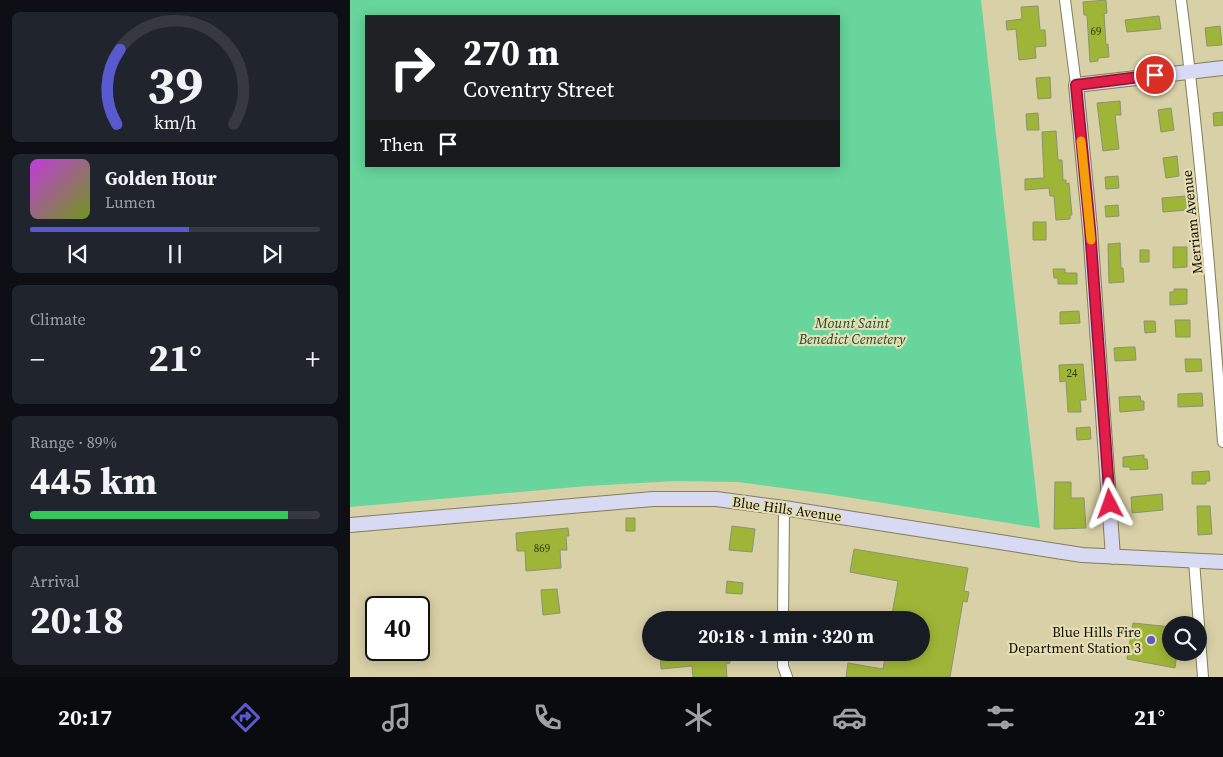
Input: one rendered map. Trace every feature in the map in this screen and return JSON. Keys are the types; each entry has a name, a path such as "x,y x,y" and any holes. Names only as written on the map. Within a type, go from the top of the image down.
{"main road":[{"path":"1113,557 1090,229 1076,85 1223,68"},
{"name":"Blue Hills Avenue","path":"350,525 624,502 690,498 716,499 1056,551 1113,557 1223,562"}],"street":[{"path":"1065,0 1076,85"},
{"name":"Merriam Avenue","path":"1181,0 1211,278 1223,442"},
{"path":"783,611 784,508"},
{"path":"1194,560 1203,677"},
{"path":"783,661 787,677"}],"green space":[{"name":"Mount Saint Benedict Cemetery","path":"350,0 981,0 1040,528 827,494 738,482 676,481 587,486 350,507"}],"building":[{"path":"1106,0 1107,13 1104,14 1106,45 1108,44 1109,57 1098,58 1098,61 1090,62 1087,15 1084,15 1083,2"},
{"path":"1038,6 1040,30 1045,30 1046,46 1035,47 1036,58 1019,60 1016,29 1007,30 1006,21 1022,19 1021,7"},
{"path":"1159,16 1161,29 1127,32 1125,20"},
{"path":"1220,26 1222,45 1207,46 1205,28"},
{"path":"1050,77 1051,98 1038,99 1036,78"},
{"path":"1120,101 1121,115 1115,115 1119,149 1103,151 1097,103"},
{"path":"1171,108 1174,130 1161,132 1158,110"},
{"path":"1223,112 1223,125 1214,126 1213,113"},
{"path":"1038,113 1039,130 1027,130 1026,114"},
{"path":"1056,131 1058,160 1062,160 1063,180 1066,180 1066,184 1069,183 1072,215 1070,215 1070,219 1056,220 1054,196 1050,196 1049,188 1025,190 1025,179 1044,178 1042,132"},
{"path":"1177,156 1179,176 1166,178 1163,158"},
{"path":"1118,176 1119,188 1106,189 1105,177"},
{"path":"1186,196 1187,210 1163,212 1162,198"},
{"path":"1118,205 1119,216 1106,217 1105,206"},
{"path":"1033,222 1046,222 1046,240 1033,240"},
{"path":"1120,243 1121,268 1123,268 1124,282 1109,283 1108,244"},
{"path":"1173,247 1187,247 1187,267 1173,268"},
{"path":"1140,250 1149,250 1149,262 1140,262"},
{"path":"1053,269 1065,269 1065,273 1077,273 1077,284 1058,284 1058,278 1054,278"},
{"path":"1174,289 1187,289 1187,304 1170,305 1170,292 1174,292"},
{"path":"1079,311 1080,323 1060,324 1060,312"},
{"path":"1175,320 1190,320 1190,337 1176,337"},
{"path":"1144,321 1155,321 1156,332 1145,333"},
{"path":"1135,347 1136,360 1115,361 1114,348"},
{"path":"1185,359 1201,359 1202,371 1186,372"},
{"path":"1083,364 1086,400 1080,400 1081,412 1068,412 1066,381 1060,382 1059,365"},
{"path":"1202,393 1203,406 1178,407 1178,394"},
{"path":"1140,396 1141,401 1144,401 1144,410 1120,412 1119,397"},
{"path":"1090,427 1091,439 1077,440 1076,428"},
{"path":"1144,455 1144,459 1147,459 1148,469 1130,470 1130,467 1123,467 1123,457"},
{"path":"1209,471 1210,481 1206,481 1206,484 1192,484 1192,472"},
{"path":"1055,482 1071,482 1071,498 1084,498 1086,528 1054,529"},
{"path":"1162,494 1163,510 1132,513 1131,497"},
{"path":"1197,506 1210,506 1212,534 1198,535"},
{"path":"626,518 635,518 635,531 626,531"},
{"path":"732,526 755,529 752,552 729,550"},
{"path":"568,528 569,536 566,536 567,550 560,550 561,568 526,571 525,551 517,551 516,533"},
{"path":"854,549 968,568 964,591 969,592 967,602 963,601 950,677 846,677 848,663 883,669 884,661 930,661 930,611 893,611 898,581 850,572"},
{"path":"727,581 743,583 742,594 726,593"},
{"path":"557,589 560,613 543,615 541,590"},
{"name":"Blue Hills Fire Department Station 3","path":"1133,623 1162,626 1162,661 1176,661 1175,668 1127,659"},
{"path":"661,661 730,661 730,663 726,664 727,677 693,677 692,666 661,669"}],"slow traffic":[{"path":"1081,141 1091,240"}],"place":[{"name":"Blue Hills Fire Department Station 3","path":"1151,640"}],"route":[{"path":"1110,504 1090,229 1076,85 1155,75"}]}
